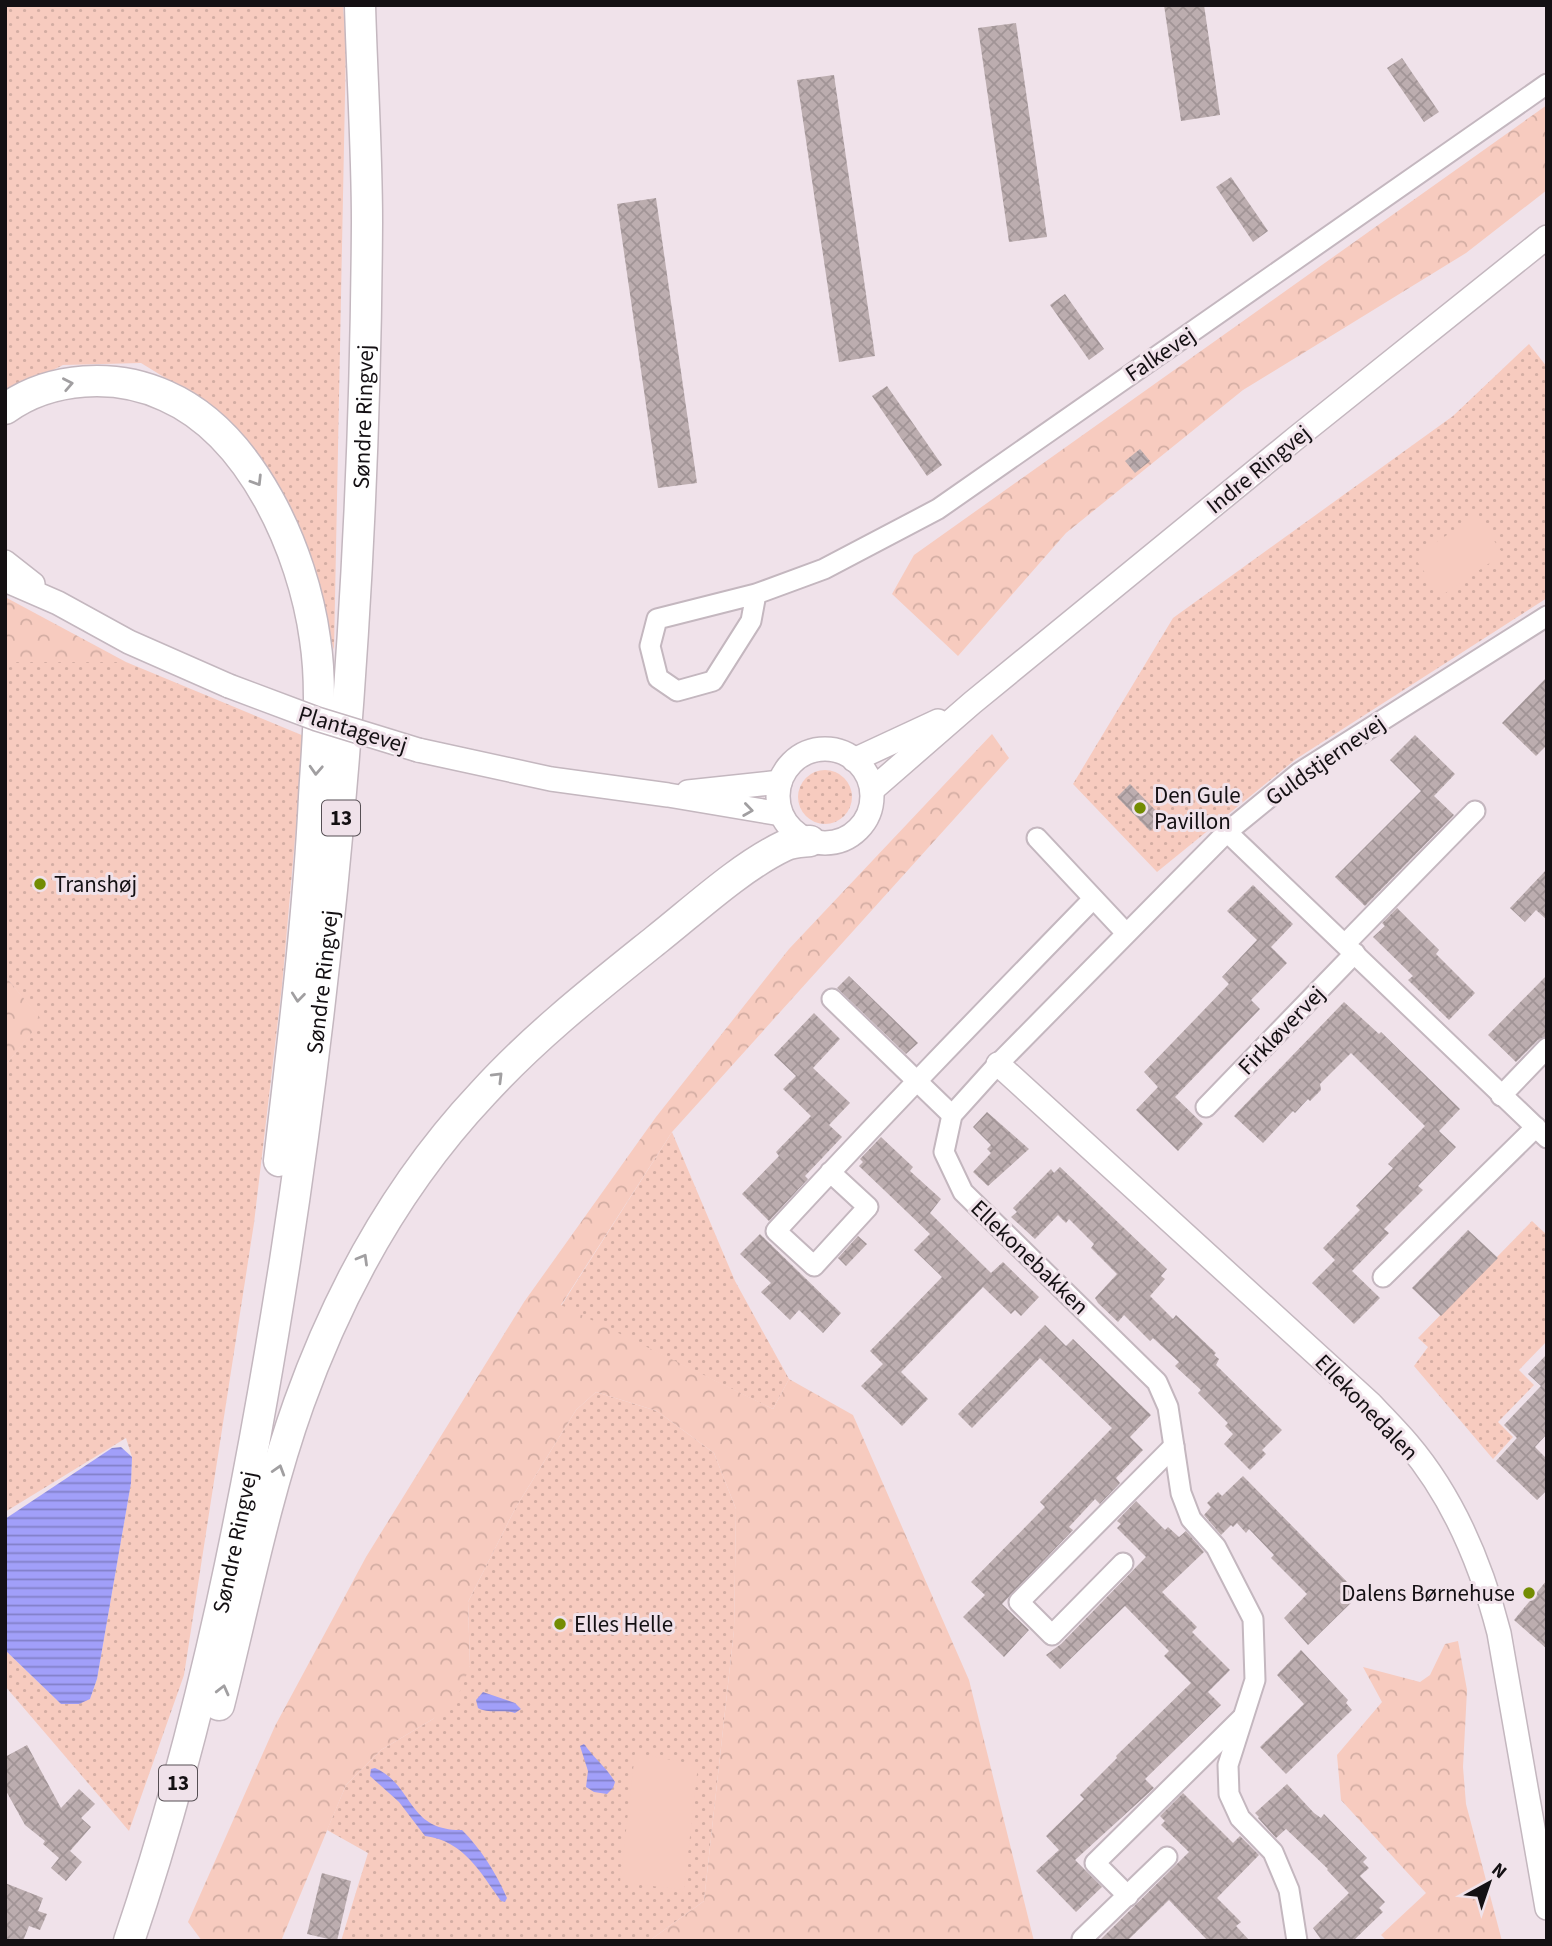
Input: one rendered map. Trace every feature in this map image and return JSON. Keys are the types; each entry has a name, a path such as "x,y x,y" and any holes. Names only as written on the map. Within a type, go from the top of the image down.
{"main road":[{"name":"Søndre Ringvej","path":"129,1941 168,1822 218,1622 264,1391 323,989 341,816 363,468 367,217 360,5"},
{"path":"5,409 33,393 56,386 82,381 106,381 156,391 198,413 219,430 238,453 272,508 299,573 315,638 319,706 312,849 294,1035 218,1622"},
{"path":"140,1941 171,1868 210,1737 298,1405 348,1285 386,1221 426,1160 481,1094 536,1039 598,986 753,865 785,845 810,841"}],"street":[{"name":"Falkevej","path":"756,594 751,621 713,681 677,691 658,678 650,646 657,619 756,594 824,569 938,509 1547,84"},
{"name":"Indre Ringvej","path":"872,790 972,703 1547,237"},
{"name":"Plantagevej","path":"5,562 58,603"},
{"name":"Plantagevej","path":"5,580 58,603 129,642 229,687 317,719 418,750 551,779 781,814"},
{"name":"Guldstjernevej","path":"998,1064 1227,832 1299,773 1547,617"},
{"name":"Indre Ringvej","path":"854,760 972,703"},
{"path":"834,750 854,760 863,768 872,790 867,817 860,828 837,842 824,844 798,835 788,826 781,814 778,799 780,782 792,763 811,751 834,750"},
{"name":"Plantagevej","path":"668,795 780,782"},
{"name":"Firkløvervej","path":"1206,1107 1475,811"},
{"path":"1227,832 1541,1133 1383,1277"},
{"path":"1037,838 1126,933"},
{"path":"830,1172 868,1208 814,1266 776,1231 830,1172 1093,899"},
{"path":"832,999 952,1115"},
{"path":"1501,1096 1547,1048"},
{"name":"Ellekonebakken","path":"998,1064 952,1115 944,1152 962,1192 1157,1382 1168,1407 1181,1493 1191,1519 1216,1547 1253,1619 1255,1680 1228,1765 1229,1794 1240,1818 1273,1853 1289,1889 1297,1941"},
{"name":"Ellekonedalen","path":"998,1064 1371,1404 1409,1445 1437,1486 1464,1536 1491,1601 1499,1633 1547,1908"},
{"path":"1122,1563 1052,1635 1019,1602 1174,1446"},
{"name":"Ellekonebakken","path":"1128,1896 1095,1863 1244,1717"},
{"path":"1082,1939 1167,1857"}],"green space":[{"path":"5,5 343,5 346,45 334,650 301,542 264,472 211,406 141,363 63,365 5,394"},
{"path":"1547,105 1547,190 1466,253 1243,390 1066,533 958,656 892,594 914,555"},
{"path":"1529,344 1547,367 1547,598 1296,759 1157,872 1073,784 1173,618 1453,416"},
{"path":"1477,515 1503,554 1441,596 1414,557"},
{"path":"5,597 126,662 5,662"},
{"path":"5,662 126,662 304,736 282,986 254,1223 184,1675 129,1831 5,1686 5,1650 61,1704 90,1699 97,1679 131,1483 132,1457 126,1438 5,1512 5,1066 41,1020 5,976"},
{"path":"992,734 1009,758 672,1132 561,1305 773,1409 789,1379 853,1415 969,1680 1034,1941 649,1941 704,1901 734,1630 736,1509 714,1453 657,1411 596,1392 576,1410 516,1507 468,1602 470,1666 458,1696 433,1719 381,1750 346,1785 281,1941 202,1941 188,1922 275,1726 366,1557 524,1302 656,1117 789,949"},
{"path":"825,770 844,778 852,797 844,816 825,824 806,816 798,797 806,778"},
{"path":"5,976 42,1020 5,1066"},
{"path":"672,1132 735,1281 789,1379 773,1409 561,1306"},
{"path":"1532,1221 1547,1235 1547,1341 1519,1370 1534,1385 1498,1422 1513,1437 1493,1459 1414,1366 1428,1347 1418,1338"},
{"path":"596,1392 657,1411 714,1453 736,1509 734,1630 704,1901 649,1941 341,1941 368,1853 327,1830 346,1785 381,1750 433,1719 470,1666 468,1602 516,1507 576,1410"},
{"path":"1458,1641 1467,1690 1463,1767 1466,1804 1502,1941 1387,1941 1381,1935 1426,1893 1341,1800 1337,1755 1382,1702 1363,1667 1420,1682 1430,1675 1445,1644"},
{"path":"635,1753 698,1765 684,1890 620,1882"}],"shaded area":[{"path":"121,1447 132,1457 131,1483 97,1679 90,1699 79,1704 61,1704 5,1650 5,1519 112,1448"},
{"path":"483,1692 515,1703 521,1709 515,1713 482,1710 478,1708 476,1700"},
{"path":"584,1744 615,1782 607,1794 594,1792 586,1787 588,1771 580,1746"},
{"path":"375,1768 388,1776 412,1806 431,1823 462,1830 476,1845 493,1871 507,1898 505,1902 501,1901 461,1851 439,1839 425,1836 399,1802 370,1776 371,1769"}],"building":[{"path":"1164,5 1204,5 1220,115 1181,121"},
{"path":"1016,23 1047,237 1009,242 978,28"},
{"path":"1402,58 1439,112 1424,122 1387,68"},
{"path":"834,75 875,356 839,362 797,80"},
{"path":"1231,177 1268,231 1253,242 1216,187"},
{"path":"656,198 697,483 658,488 617,204"},
{"path":"1065,294 1104,349 1089,360 1050,305"},
{"path":"887,386 942,465 927,476 872,396"},
{"path":"1140,449 1150,461 1135,473 1125,461"},
{"path":"1547,677 1547,745 1536,756 1502,723"},
{"path":"1415,735 1455,774 1434,796 1454,815 1365,906 1335,877 1421,791 1390,760"},
{"name":"Den Gule Pavillon","path":"1130,784 1163,818 1150,831 1117,797"},
{"path":"1547,869 1547,920 1536,910 1525,922 1510,908"},
{"path":"1253,885 1293,924 1271,947 1287,963 1251,1000 1260,1009 1175,1097 1203,1124 1178,1151 1136,1110 1158,1087 1144,1072 1229,984 1222,977 1257,940 1227,911"},
{"path":"1397,908 1439,950 1436,954 1475,993 1449,1020 1408,980 1413,976 1373,937 1385,926 1382,923"},
{"path":"1547,975 1547,1036 1538,1040 1516,1062 1488,1035"},
{"path":"849,976 918,1043 906,1054 837,988"},
{"path":"1344,1002 1379,1034 1381,1032 1460,1109 1439,1131 1456,1147 1418,1186 1423,1190 1384,1229 1389,1233 1352,1271 1380,1298 1354,1324 1312,1283 1335,1260 1323,1248 1360,1210 1356,1206 1393,1168 1388,1164 1425,1126 1351,1053 1320,1084 1321,1090 1295,1113 1293,1111 1263,1143 1234,1116"},
{"path":"814,1013 840,1039 813,1068 850,1103 829,1125 842,1137 805,1176 808,1179 769,1221 742,1194 779,1156 776,1152 811,1116 783,1089 796,1076 774,1055"},
{"path":"987,1112 1029,1149 988,1186 973,1172 991,1153 987,1149 991,1145 973,1127"},
{"path":"881,1137 913,1167 910,1171 941,1199 930,1213 991,1273 1003,1262 1039,1297 1021,1316 1015,1310 1011,1314 983,1287 901,1372 928,1399 902,1426 861,1386 883,1364 870,1351 942,1277 914,1250 930,1234 859,1166 863,1162 860,1159"},
{"path":"1060,1167 1167,1269 1161,1276 1165,1279 1150,1296 1173,1319 1176,1315 1216,1353 1214,1355 1219,1359 1216,1365 1282,1430 1262,1450 1266,1454 1250,1470 1224,1444 1233,1434 1225,1426 1228,1423 1198,1393 1201,1390 1175,1366 1179,1362 1153,1338 1150,1341 1124,1315 1118,1322 1098,1303 1095,1298 1117,1274 1091,1248 1094,1244 1069,1219 1066,1223 1058,1215 1035,1239 1011,1217 1017,1212 1013,1208 1051,1169 1054,1173"},
{"path":"1468,1230 1498,1258 1441,1316 1412,1288"},
{"path":"760,1234 841,1313 823,1333 799,1310 790,1320 761,1292 771,1283 740,1254"},
{"path":"858,1236 867,1244 846,1266 838,1258"},
{"path":"1045,1325 1066,1346 1073,1339 1151,1415 1130,1437 1143,1450 1116,1478 1120,1483 1100,1504 1095,1499 1069,1527 1073,1530 1002,1604 1029,1630 1004,1657 963,1617 985,1595 971,1582 1045,1507 1040,1502 1112,1428 1040,1358 972,1428 958,1414"},
{"path":"1547,1354 1547,1434 1535,1447 1547,1459 1547,1490 1537,1500 1496,1461 1517,1438 1504,1425 1541,1386 1528,1374"},
{"path":"1243,1476 1358,1596 1308,1645 1284,1618 1307,1594 1271,1558 1274,1555 1249,1529 1246,1533 1237,1523 1221,1535 1204,1515 1211,1507 1207,1503 1218,1492 1222,1496"},
{"path":"1136,1501 1165,1530 1168,1527 1179,1537 1186,1531 1204,1552 1162,1592 1197,1627 1192,1632 1230,1670 1208,1692 1221,1705 1145,1779 1154,1788 1075,1860 1102,1887 1076,1912 1036,1871 1059,1850 1046,1836 1084,1799 1080,1795 1116,1756 1191,1683 1164,1656 1169,1651 1125,1606 1060,1669 1046,1655 1061,1644 1146,1557 1117,1528 1121,1524 1117,1521"},
{"path":"1547,1580 1547,1649 1514,1620"},
{"path":"1301,1650 1348,1700 1346,1703 1352,1710 1286,1774 1260,1747 1304,1704 1277,1675"},
{"path":"27,1745 61,1808 79,1789 95,1804 81,1818 91,1827 70,1851 82,1862 66,1881 51,1868 59,1858 43,1844 45,1841 25,1825 5,1789 5,1757"},
{"path":"1287,1784 1314,1813 1321,1818 1324,1814 1367,1858 1363,1862 1369,1868 1360,1876 1385,1902 1379,1908 1383,1912 1353,1941 1322,1941 1313,1928 1349,1893 1286,1829 1276,1838 1255,1813"},
{"path":"1183,1793 1233,1843 1240,1836 1259,1855 1217,1898 1241,1922 1236,1926 1250,1941 1208,1941 1169,1900 1127,1941 1099,1941 1189,1852 1161,1825 1165,1821 1160,1816"},
{"path":"322,1873 351,1881 337,1941 307,1934"},
{"path":"5,1883 43,1898 38,1911 47,1914 40,1930 29,1926 23,1941 5,1941"}],"place":[{"name":"Den Gule Pavillon","path":"1140,808"},
{"name":"Transhøj","path":"40,884"},
{"name":"Dalens Børnehuse","path":"1529,1593"},
{"name":"Elles Helle","path":"560,1624"}]}
